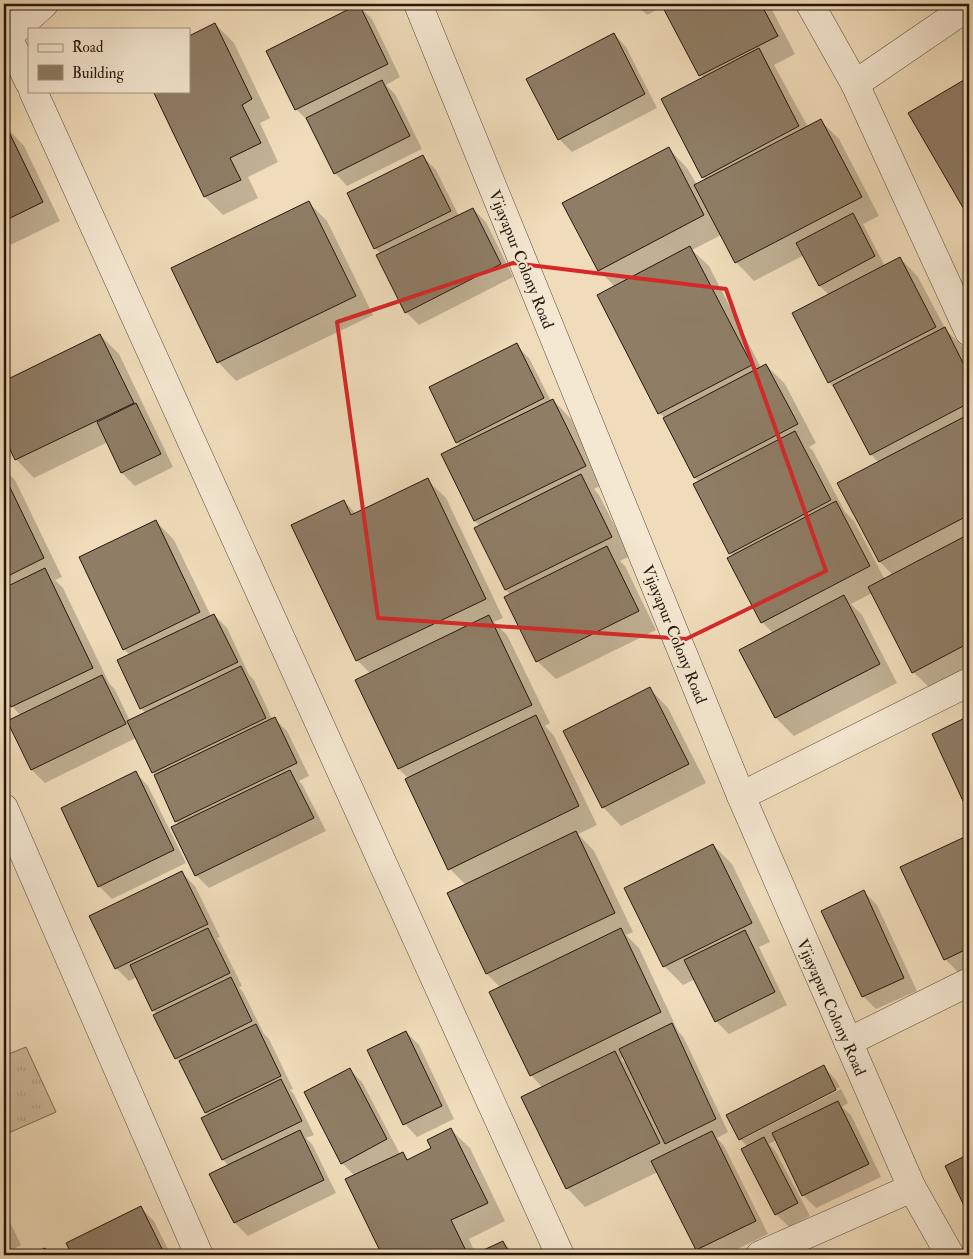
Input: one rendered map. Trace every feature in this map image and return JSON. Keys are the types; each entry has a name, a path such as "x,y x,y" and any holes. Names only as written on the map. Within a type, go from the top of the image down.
{"street":[{"path":"28,79 9,26 44,4"},
{"name":"Vijayapur Colony Road","path":"418,4 741,796 912,1188 950,1255"},
{"path":"810,4 855,84 969,332"},
{"path":"855,84 969,6"},
{"path":"33,92 560,1255"},
{"path":"741,796 969,682"},
{"path":"4,808 199,1255"},
{"path":"848,1042 969,982"},
{"path":"760,1255 912,1188"}],"highlighted area":[{"path":"513,263 726,289 826,571 686,639 378,618 337,322"}],"green space":[{"path":"26,1047 56,1112 4,1135 4,1056"}],"building":[{"path":"359,4 388,64 295,110 266,51"},
{"path":"661,4 761,4 778,36 699,76"},
{"path":"215,23 252,99 242,105 261,143 230,158 241,180 204,197 153,92 190,92 190,36"},
{"path":"614,33 645,94 558,140 526,79"},
{"path":"759,48 799,126 702,178 661,99"},
{"path":"969,77 969,218 908,113"},
{"path":"382,80 410,136 334,174 306,118"},
{"path":"821,119 862,197 735,263 694,185"},
{"path":"6,126 43,202 4,221 4,127"},
{"path":"669,147 704,215 598,271 562,203"},
{"path":"423,155 451,211 374,249 347,193"},
{"path":"309,201 356,296 217,363 171,268"},
{"path":"473,208 501,264 405,313 376,255"},
{"path":"853,213 875,256 819,286 796,243"},
{"path":"690,246 752,365 658,414 597,295"},
{"path":"900,257 936,327 828,383 792,313"},
{"path":"945,327 969,375 969,403 870,455 833,385"},
{"path":"100,334 134,403 15,460 4,437 4,381"},
{"path":"517,343 544,398 456,443 429,387"},
{"path":"766,364 798,424 694,478 663,418"},
{"path":"553,399 586,466 474,521 441,454"},
{"path":"136,403 161,454 121,473 97,422"},
{"path":"966,416 969,424 969,515 879,562 837,483"},
{"path":"795,431 831,500 729,554 693,484"},
{"path":"581,474 612,537 505,590 474,528"},
{"path":"4,475 44,558 4,578"},
{"path":"428,478 486,599 356,661 291,525 344,500 351,515"},
{"path":"836,501 870,566 761,623 727,558"},
{"path":"156,520 200,612 123,650 79,557"},
{"path":"969,534 969,643 912,673 868,587"},
{"path":"607,546 639,611 536,662 504,597"},
{"path":"45,568 93,668 11,707 4,692 4,588"},
{"path":"844,595 880,664 775,718 739,650"},
{"path":"214,614 238,662 140,709 117,660"},
{"path":"489,615 532,705 398,769 355,680"},
{"path":"241,666 266,718 152,773 127,721"},
{"path":"102,675 126,724 31,770 7,721"},
{"path":"650,687 689,764 602,808 563,731"},
{"path":"536,715 579,806 448,870 405,779"},
{"path":"969,716 969,814 932,734"},
{"path":"275,717 297,763 175,822 154,775"},
{"path":"290,770 314,818 195,876 171,827"},
{"path":"136,771 174,850 98,887 61,808"},
{"path":"576,831 615,913 486,974 447,893"},
{"path":"969,835 969,948 944,960 900,867"},
{"path":"713,844 752,923 663,967 624,888"},
{"path":"182,871 208,924 115,969 89,916"},
{"path":"864,890 904,978 862,997 821,911"},
{"path":"208,928 230,973 152,1011 130,965"},
{"path":"621,928 661,1012 530,1076 489,992"},
{"path":"745,930 775,992 715,1022 684,960"},
{"path":"231,977 252,1021 175,1059 153,1015"},
{"path":"672,1023 716,1119 665,1144 619,1049"},
{"path":"256,1024 281,1076 205,1113 179,1061"},
{"path":"406,1031 442,1106 403,1125 367,1050"},
{"path":"615,1051 660,1143 566,1189 521,1097"},
{"path":"824,1065 836,1090 739,1140 726,1115"},
{"path":"350,1068 387,1139 341,1164 304,1092"},
{"path":"281,1079 302,1121 222,1160 201,1118"},
{"path":"838,1101 869,1164 802,1196 772,1133"},
{"path":"451,1128 488,1203 451,1220 468,1255 382,1255 345,1179 403,1152 407,1160 431,1148 427,1140"},
{"path":"300,1130 324,1180 234,1223 209,1174"},
{"path":"712,1131 756,1221 696,1250 651,1161"},
{"path":"764,1137 798,1203 775,1215 741,1149"},
{"path":"969,1154 969,1216 945,1166"},
{"path":"141,1206 165,1255 72,1255 66,1243"},
{"path":"4,1222 9,1232 4,1235"},
{"path":"503,1241 510,1255 473,1255"},
{"path":"45,1248 48,1255 30,1255"}]}
